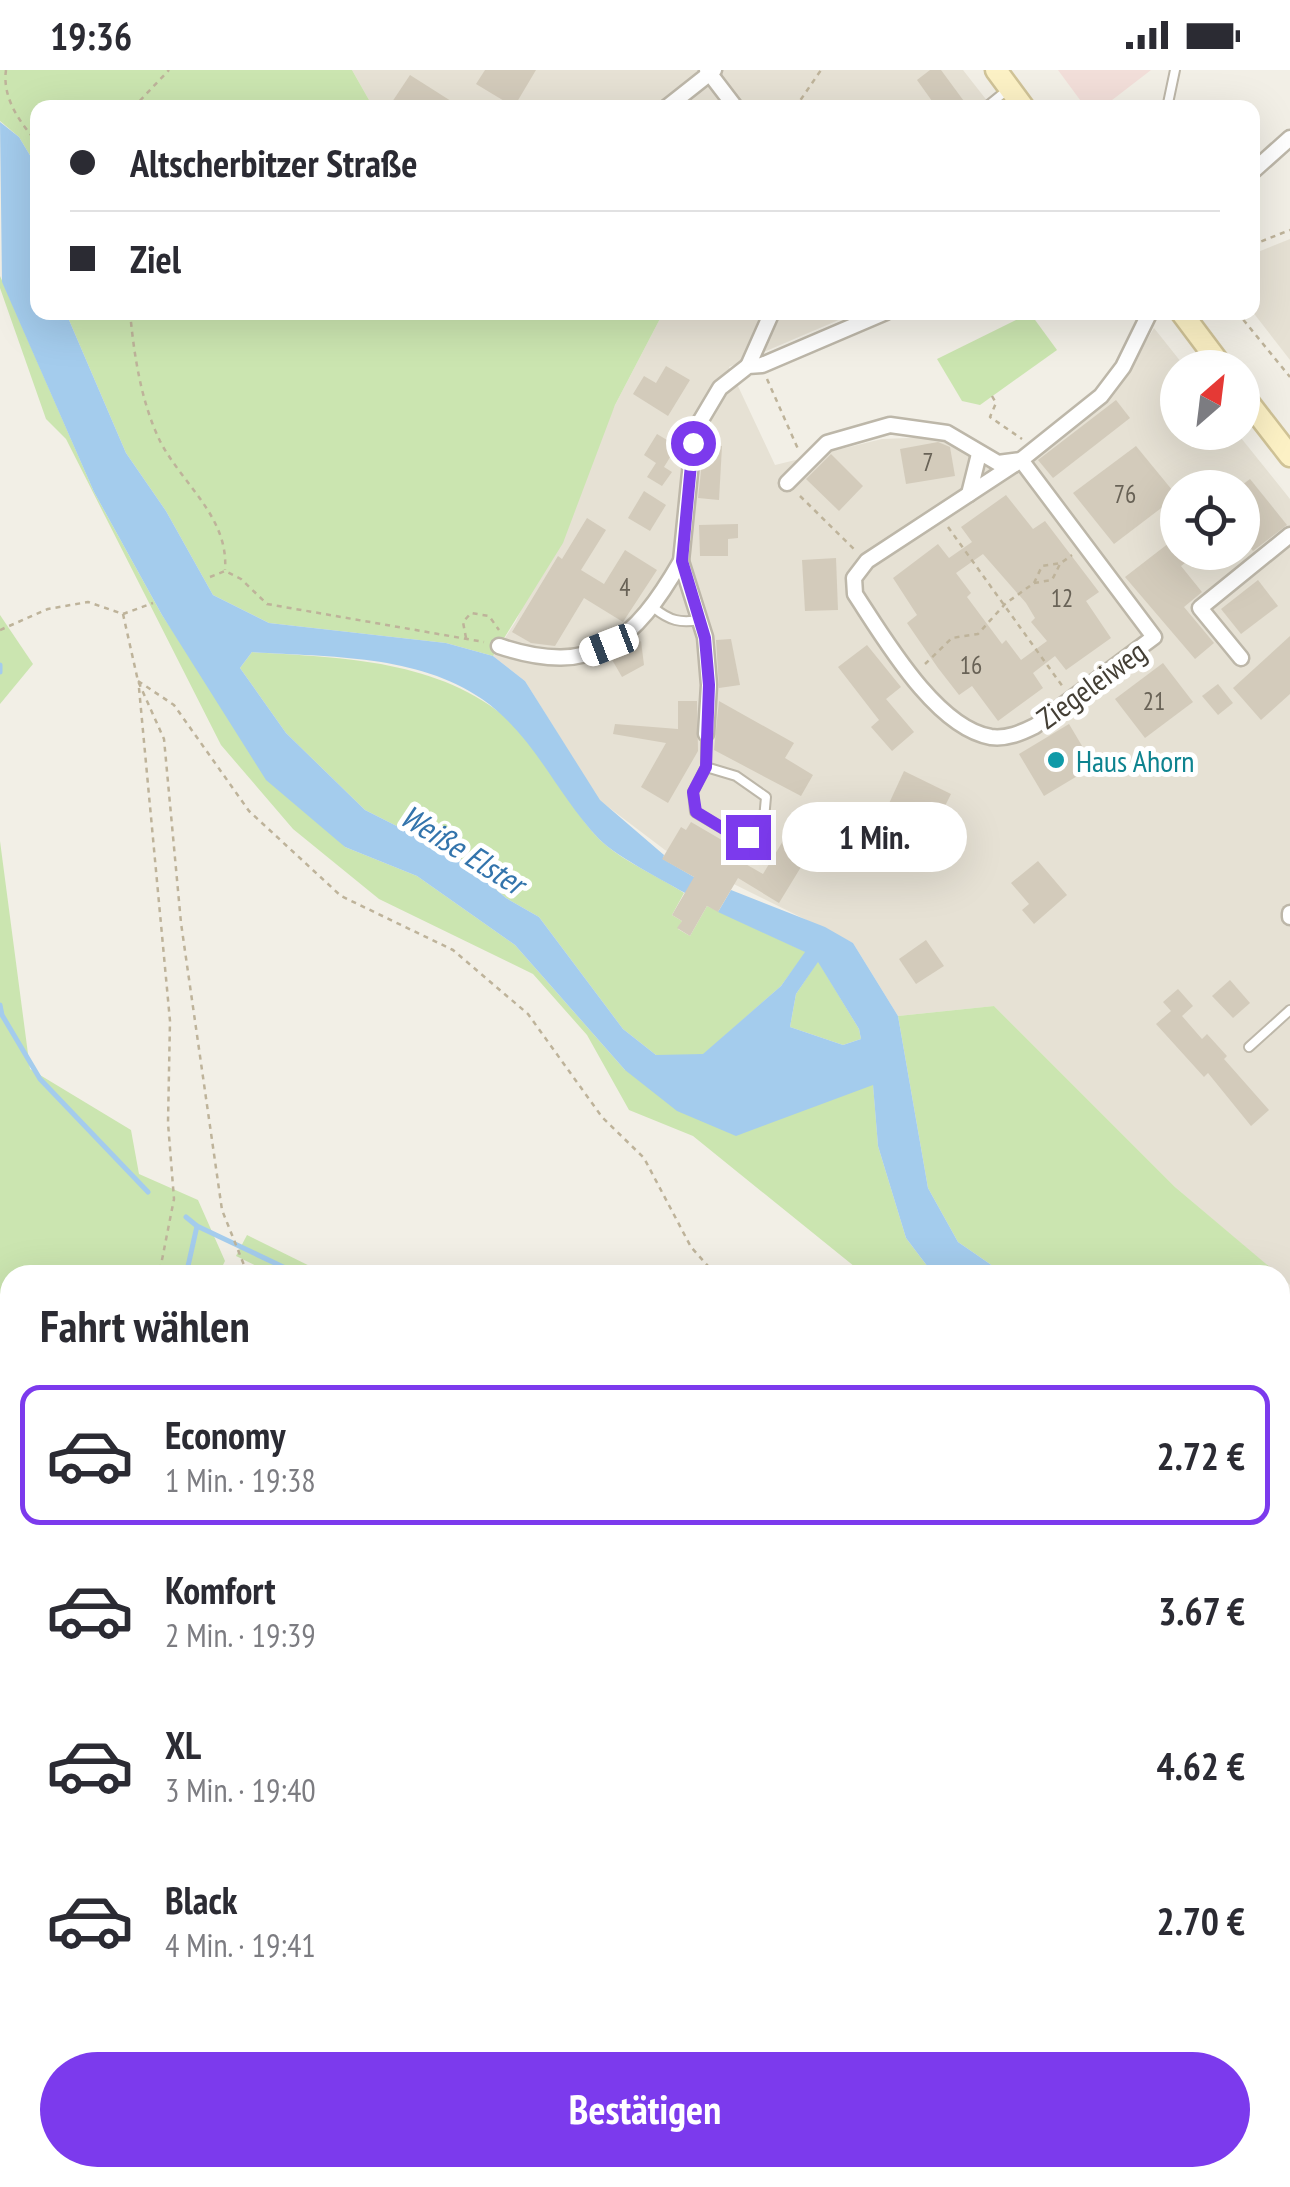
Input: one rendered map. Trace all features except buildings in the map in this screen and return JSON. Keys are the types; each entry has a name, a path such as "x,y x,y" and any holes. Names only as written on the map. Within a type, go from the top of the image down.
{"street":[{"path":"996,70 1018,100"},
{"path":"676,100 710,71 730,100"},
{"path":"1260,165 1290,138"},
{"path":"755,365 769,320"},
{"path":"499,646 533,658 573,659 609,645 654,608 682,561 698,425 720,388 755,365 866,320"},
{"path":"866,561 1021,460 1101,396 1123,367 1146,320"},
{"path":"1187,320 1210,350"},
{"path":"1260,417 1290,456"},
{"path":"787,483 827,443 890,425 946,432 998,463 1021,460"},
{"path":"969,494 980,454"},
{"name":"Ziegeleiweg","path":"866,561 854,578 856,594 933,701 973,732 994,738 1016,735 1036,726 1154,637 1021,460"},
{"path":"1241,658 1200,608 1290,535"},
{"path":"682,561 701,620 709,685 706,734"}],"lane":[{"path":"1168,100 1174,70"},
{"path":"995,100 1009,88"},
{"path":"654,608 681,623 701,620"},
{"path":"706,734 706,767 693,792 696,812 729,832 748,837 764,819 766,797 736,776 706,767"},
{"path":"1249,1047 1290,1010"}],"path":[{"path":"6,70 4,84 19,122 30,134"},
{"path":"141,100 169,70"},
{"path":"799,100 820,70"},
{"path":"1260,242 1290,230"},
{"path":"131,320 134,361 160,440 212,516 227,551 225,572"},
{"path":"1244,320 1290,377"},
{"path":"755,365 806,464"},
{"path":"992,396 996,402 990,417 1034,450"},
{"path":"787,483 866,561"},
{"path":"938,514 1073,700"},
{"path":"1034,583 1042,566 1061,563 1085,546"},
{"path":"913,674 952,638 978,634 1006,604 1034,583 1052,580 1061,563"},
{"path":"210,577 225,572 241,579 268,604 499,646 502,633 490,616 470,613 463,622 466,638"},
{"path":"0,630 48,609 88,602 123,614 154,604"},
{"path":"123,614 138,682 170,1021 168,1123 174,1199 164,1265"},
{"path":"138,682 164,739 181,923 222,1210 243,1265"},
{"path":"138,682 174,705 249,811 341,896 453,950 528,1014 602,1116 644,1158 690,1247 707,1265"}],"shaded area":[{"path":"352,70 963,70 987,100 369,100"},
{"path":"1058,70 1151,70 1112,100 1080,100"},
{"path":"1290,239 1290,360 1259,320 1260,251"},
{"path":"659,320 839,320 729,367 775,465 882,439 934,437 1011,477 1118,388 1154,328 1171,350 1160,350 1160,450 1251,450 1290,499 1290,1265 1267,1265 1175,1187 994,1006 898,1016 853,943 665,850 599,800 525,681 493,656 516,621 615,405"}],"green space":[{"path":"0,70 352,70 369,100 30,100 30,155 19,137 0,121"},
{"path":"0,276 94,492 162,615 210,687 345,847 417,876 515,945 625,1070 862,1087 873,1084 878,1146 906,1238 926,1265 853,1265 693,1136 629,1110 587,1035 533,974 379,899 293,829 221,745 66,439 46,419 0,288"},
{"path":"69,320 659,320 615,405 563,543 493,656 446,643 269,623 213,595 166,511 126,453"},
{"path":"1016,320 1035,320 1057,350 980,405 962,401 937,359"},
{"path":"0,615 33,664 0,704"},
{"path":"252,652 393,666 459,688 490,705 518,728 600,840 629,862 684,893 672,915 682,921 678,929 690,936 707,906 806,952 781,986 703,1055 656,1055 623,1029 539,917 506,898 458,857 365,810 286,733 240,668"},
{"path":"0,841 30,1069 131,1130 139,1174 198,1200 225,1261 223,1265 0,1265"},
{"path":"818,961 859,1029 861,1039 843,1045 790,1027 796,994"},
{"path":"994,1006 1175,1187 1267,1265 991,1265 958,1242 928,1188 898,1016"},
{"path":"247,1235 308,1265 254,1265 236,1256"}],"water":[{"path":"0,122 19,137 30,155 30,320 69,320 126,453 166,511 213,595 269,623 446,643 493,656 525,681 600,800 664,855 663,859 706,884 697,900 608,847 584,822 517,730 482,699 430,673 371,660 252,652 240,668 286,733 365,810 458,857 506,898 539,917 623,1029 656,1055 703,1054 781,986 805,952 718,912 731,890 825,927 853,943 898,1016 928,1188 958,1242 991,1265 926,1265 906,1238 878,1146 873,1085 736,1136 677,1111 625,1070 515,945 417,876 345,847 266,780 162,615 94,492 2,282","holes":["818,962 859,1029 861,1039 843,1045 790,1027 796,994"]}],"waterway":[{"path":"0,665 0,672"},
{"path":"0,1005 40,1079 148,1192"},
{"path":"186,1217 197,1226 188,1265"},
{"path":"197,1226 279,1265"}],"place":[{"name":"Haus Ahorn","path":"1056,760"}],"route":[{"path":"693,443 682,561 705,638 709,685 706,767 693,792 696,812 729,832 748,837"}],"water label":[{"name":"Weiße Elster","path":"463,849"}]}
